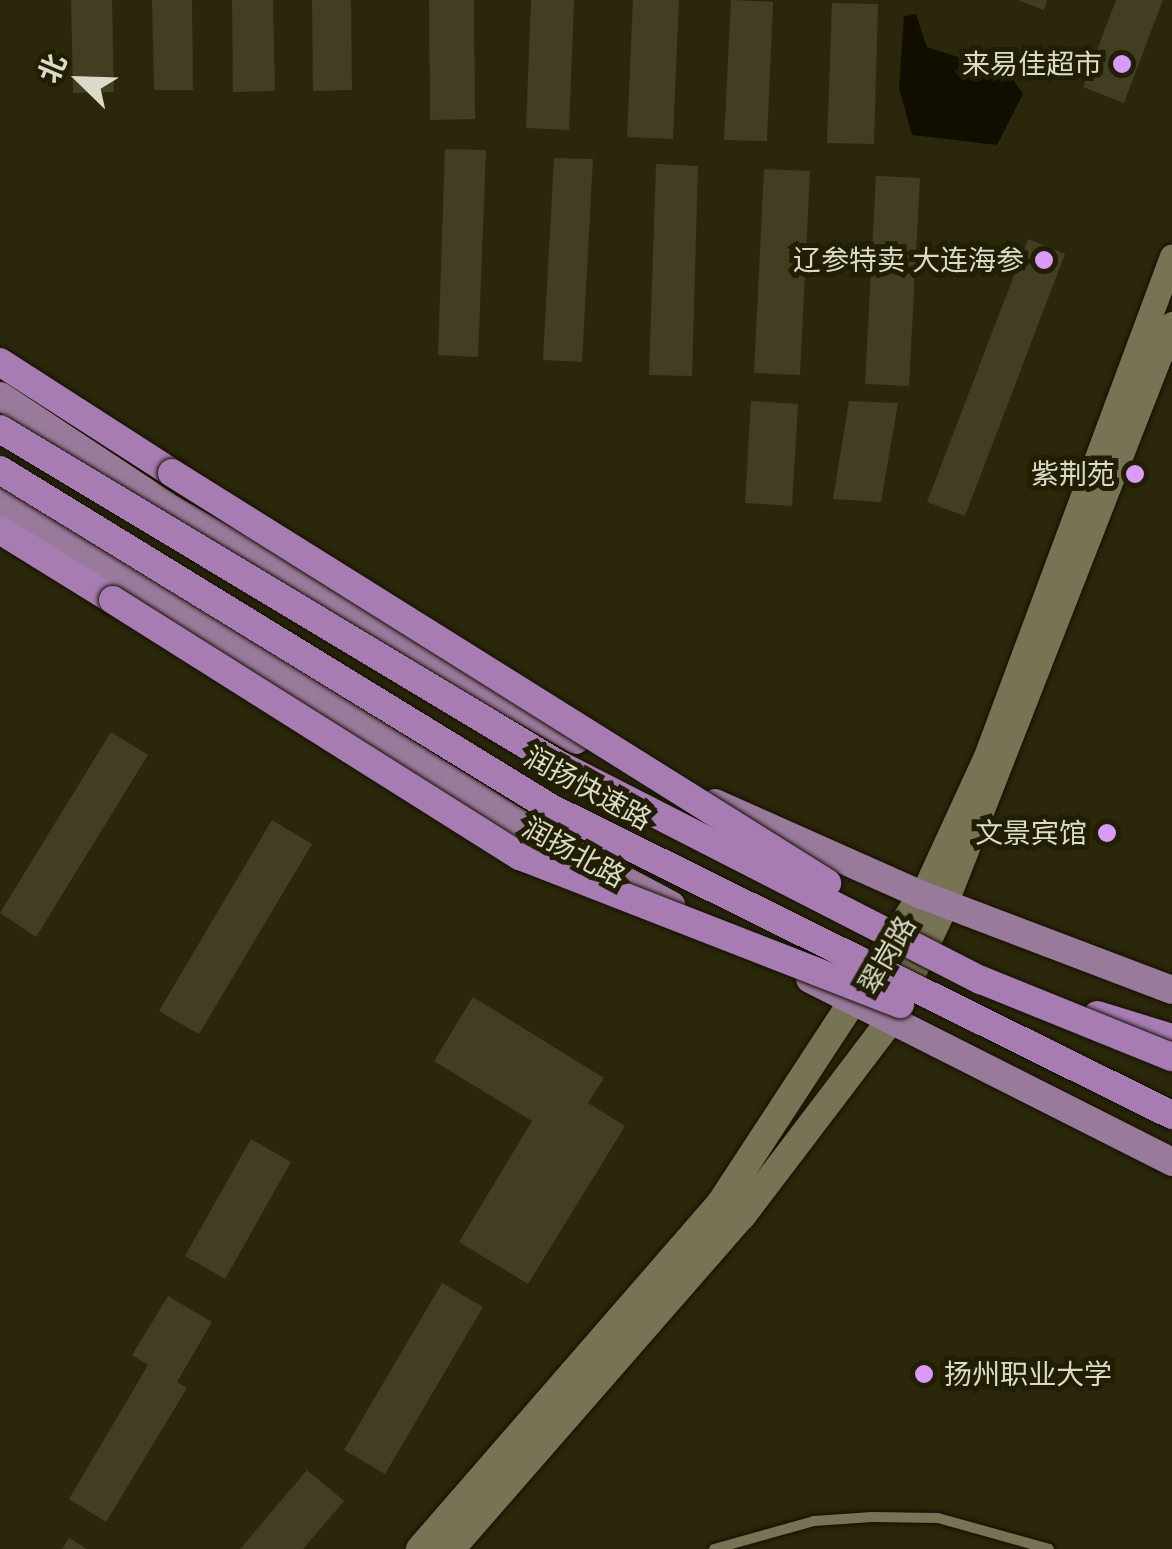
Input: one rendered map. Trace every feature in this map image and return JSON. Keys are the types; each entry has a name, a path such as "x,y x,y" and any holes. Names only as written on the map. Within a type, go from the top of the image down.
{"highway":[{"path":"0,362 981,980 1172,1038"},
{"name":"润扬快速路","path":"0,429 558,764 981,980 1172,1057"},
{"name":"润扬快速路","path":"0,470 551,808 1044,1060 1171,1115"},
{"path":"0,530 520,856 1044,1060"}],"main road":[{"path":"0,396 173,510 578,742 934,899 1172,990"},
{"name":"润扬北路","path":"0,500 530,830 889,1022 1172,1162"},
{"name":"翠岗路","path":"420,1549 720,1204 934,899"},
{"name":"翠岗路","path":"451,1549 742,1216 889,1022 934,899"}],"street":[{"name":"翠岗路","path":"934,899 1172,256"},
{"name":"翠岗路","path":"934,899 1172,324"}],"lane":[{"path":"714,1549 814,1521 872,1517 938,1518 1049,1549"}],"shaded area":[{"path":"916,14 927,47 964,59 993,51 1023,94 997,145 912,135 899,88 904,16"}],"building":[{"path":"71,0 112,0 114,92 73,93"},
{"path":"152,0 192,0 193,90 154,90"},
{"path":"232,0 273,0 275,91 233,92"},
{"path":"312,0 351,0 352,90 313,91"},
{"path":"429,0 474,0 475,119 430,120"},
{"path":"531,0 574,0 569,130 526,128"},
{"path":"633,0 679,0 673,139 627,137"},
{"path":"731,0 773,2 767,141 724,140"},
{"path":"1018,0 1047,0 1044,10"},
{"path":"1116,0 1163,0 1124,103 1083,87"},
{"path":"832,3 878,4 874,144 827,143"},
{"path":"445,149 486,150 478,357 438,355"},
{"path":"554,158 593,159 582,362 543,360"},
{"path":"656,164 698,166 692,376 649,375"},
{"path":"764,169 810,171 800,375 754,373"},
{"path":"876,176 920,178 909,386 865,384"},
{"path":"1028,239 1065,254 965,516 927,502"},
{"path":"751,401 798,404 792,506 745,503"},
{"path":"849,401 898,403 881,502 833,499"},
{"path":"111,732 148,755 36,937 0,913"},
{"path":"272,820 312,844 199,1034 159,1011"},
{"path":"473,997 604,1078 588,1103 625,1126 528,1284 459,1242 532,1121 434,1061"},
{"path":"251,1139 291,1162 225,1279 185,1256"},
{"path":"442,1283 483,1307 385,1474 344,1450"},
{"path":"168,1296 212,1322 177,1382 187,1388 106,1522 69,1499 148,1365 132,1355"},
{"path":"307,1470 344,1501 303,1549 240,1549"},
{"path":"69,1538 87,1549 62,1549"}],"place":[{"name":"来易佳超市","path":"1122,64"},
{"name":"辽参特卖 大连海参","path":"1044,260"},
{"name":"紫荆苑","path":"1135,474"},
{"name":"文景宾馆","path":"1107,833"},
{"name":"扬州职业大学","path":"924,1374"}]}
